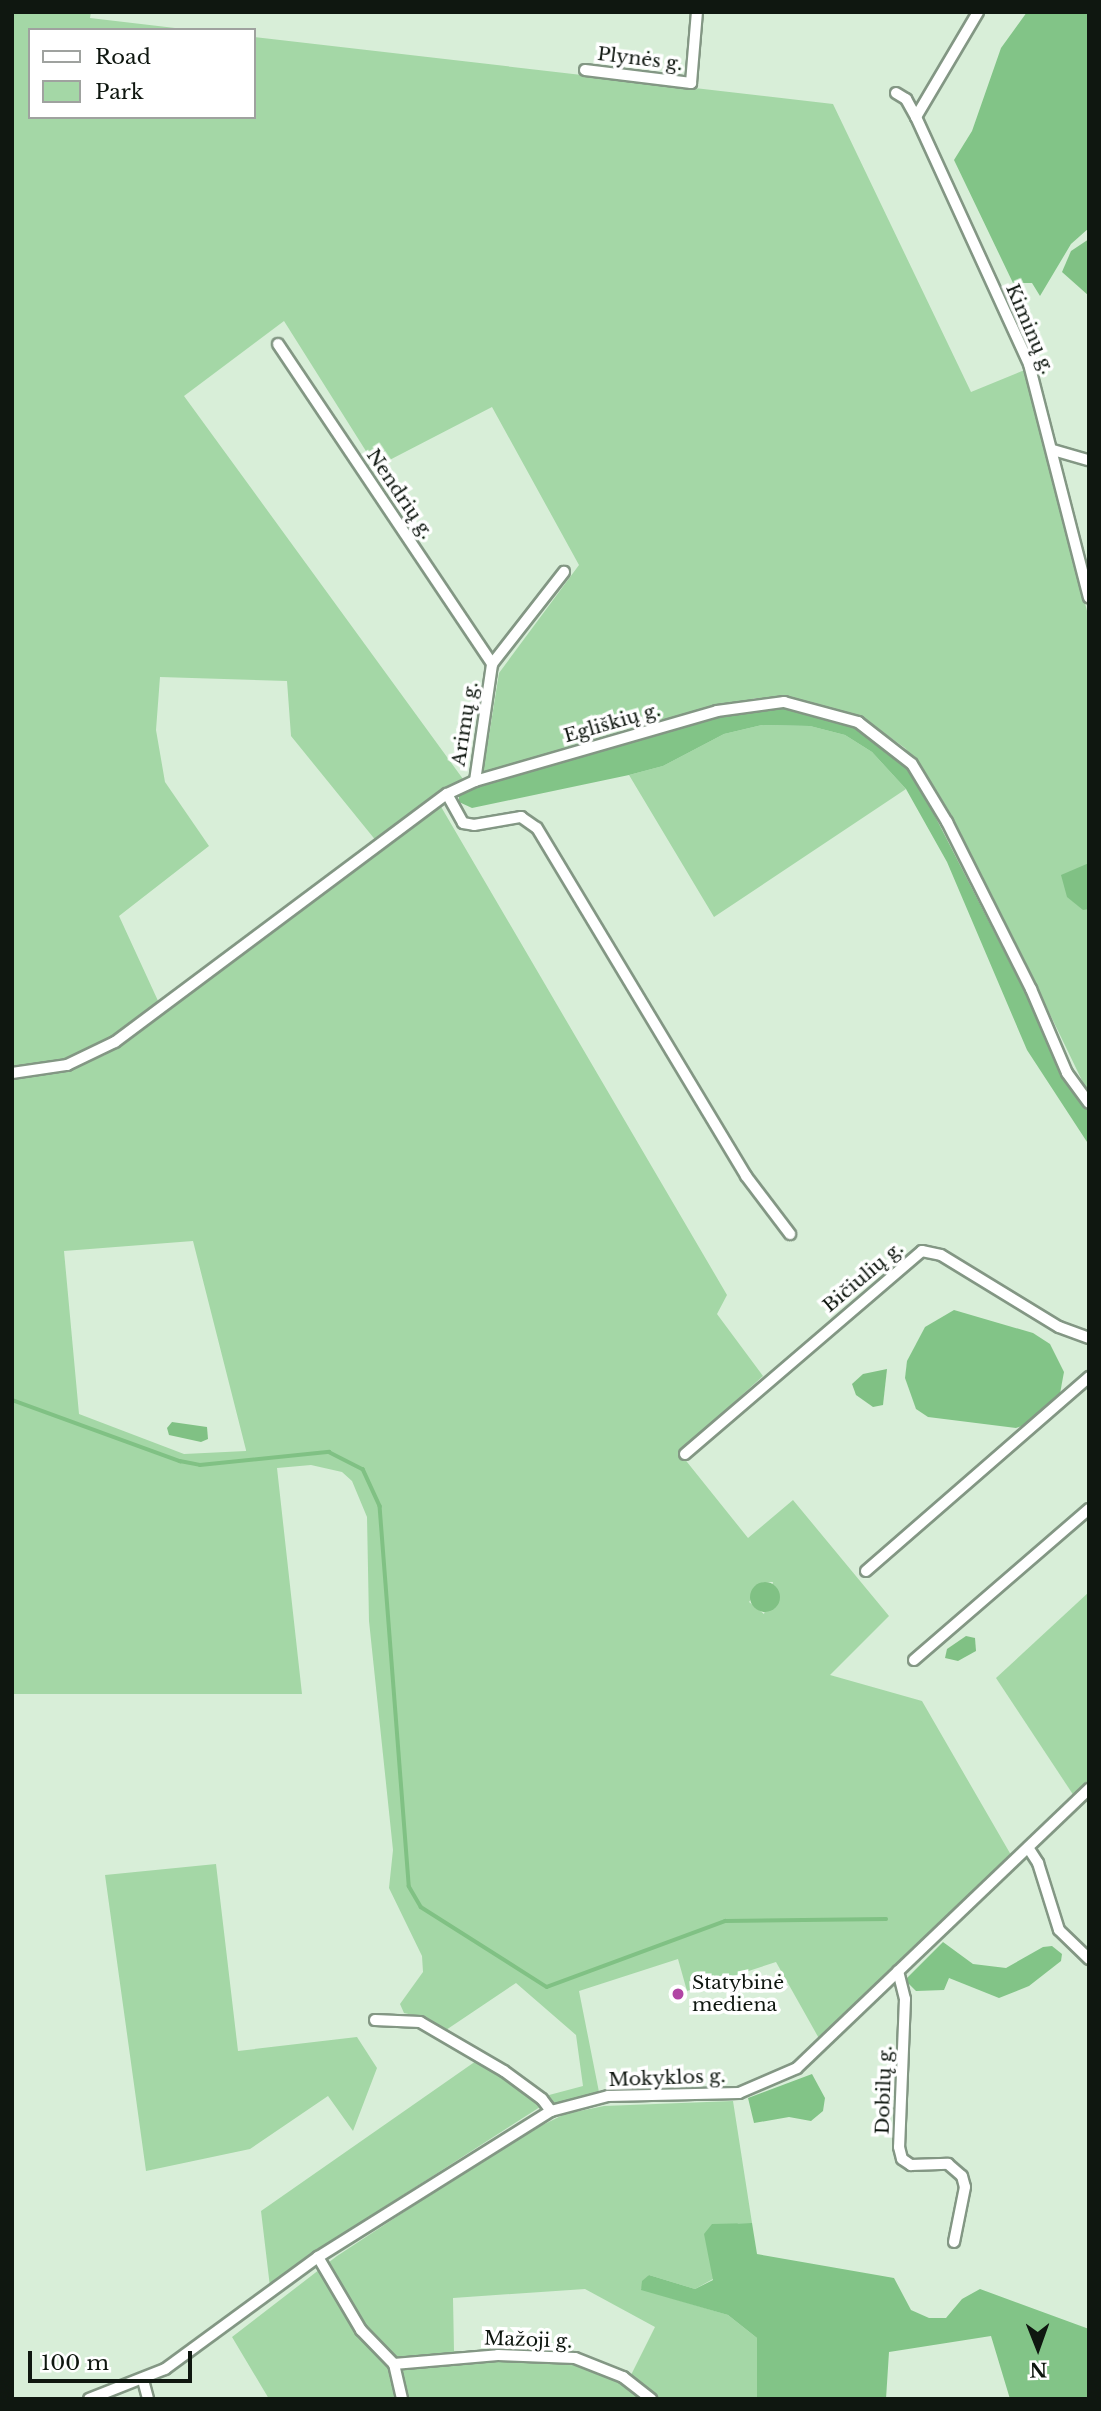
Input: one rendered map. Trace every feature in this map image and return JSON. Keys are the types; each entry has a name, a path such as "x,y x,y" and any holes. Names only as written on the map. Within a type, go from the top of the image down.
{"street":[{"name":"Plynės g.","path":"585,70 691,83 697,12"},
{"path":"916,117 978,12"},
{"name":"Kiminų g.","path":"896,93 906,99 916,117 1029,364 1089,597"},
{"name":"Nendrių g.","path":"278,344 492,664"},
{"path":"1053,450 1089,460"},
{"name":"Arimų g.","path":"475,781 492,664 564,572"},
{"name":"Egliškių g.","path":"12,1073 66,1065 115,1042 447,794 475,781 749,704 785,702 858,722 912,764 1031,989 1067,1073 1089,1103"},
{"path":"447,794 463,823 474,825 521,817 537,828 746,1176 790,1234"},
{"name":"Bičiulių g.","path":"685,1454 922,1251 941,1255 1059,1327 1089,1338"},
{"path":"866,1570 1089,1377"},
{"path":"914,1660 1089,1509"},
{"name":"Mokyklos g.","path":"89,2399 143,2380 190,2353 318,2257 551,2112 608,2096 739,2093 776,2081 817,2052 1089,1789"},
{"path":"1028,1849 1038,1863 1059,1930 1089,1959"},
{"name":"Dobilų g.","path":"898,1971 905,1999 899,2147 902,2159 911,2165 948,2164 962,2176 965,2187 954,2242"},
{"path":"375,2020 420,2022 503,2071 542,2099 551,2112"},
{"path":"318,2257 361,2330 394,2364 402,2399"},
{"name":"Mažoji g.","path":"394,2364 498,2355 575,2358 623,2377 651,2399"},
{"path":"143,2380 148,2399"}],"green space":[{"path":"12,12 91,12 90,18 175,28 28,28 28,119 256,119 256,37 833,104 971,392 1027,369 1089,619 1089,1095 1032,977 918,764 905,748 867,721 806,701 756,698 483,773 499,673 579,565 492,407 376,467 284,321 184,396 463,779 439,791 377,842 291,736 287,681 160,677 156,730 165,782 209,846 119,916 159,1003 107,1042 69,1060 12,1067"},
{"path":"762,725 810,726 845,735 872,752 906,789 714,917 629,775 663,766 724,734"},
{"path":"440,805 727,1295 717,1314 763,1376 679,1452 748,1538 793,1500 889,1616 830,1675 922,1701 1011,1855 821,2042 776,1962 687,1991 678,1959 579,1991 599,2092 540,2107 324,2246 270,2287 261,2211 476,2061 534,2099 583,2086 576,2035 516,1983 446,2030 426,2018 404,2013 400,2004 423,1972 422,1956 389,1888 393,1850 369,1621 367,1517 352,1481 342,1472 311,1465 277,1468 302,1694 12,1694 12,1077 68,1070 105,1055","holes":["193,1241 246,1450 246,1451 184,1454 79,1414 64,1251","763,1582 773,1582 764,1614 749,1602"]},
{"path":"1089,1592 1089,1781 1074,1796 996,1678"},
{"path":"216,1864 238,2051 357,2037 377,2068 353,2131 328,2096 250,2149 146,2171 105,1875"},
{"path":"733,2101 752,2223 738,2223 713,2279 695,2289 649,2275 641,2289 728,2315 757,2338 757,2399 269,2399 232,2337 337,2256 518,2137 565,2114 604,2106","holes":["585,2289 655,2327 631,2375 577,2352 454,2351 453,2298"]}],"shaded area":[{"path":"1027,12 1089,12 1089,228 1071,244 1040,296 1032,283 1013,283 954,160 972,131 1001,48"},
{"path":"1089,239 1089,296 1062,272 1071,251"},
{"path":"777,707 820,714 873,737 913,773 1033,1008 1058,1067 1089,1109 1089,1145 1027,1050 947,862 906,789 872,752 845,735 810,726 762,725 724,734 663,766 629,775 472,808 459,802 459,795 473,787 729,713"},
{"path":"1089,863 1089,909 1083,910 1067,897 1061,875"},
{"path":"954,1310 1033,1333 1050,1344 1064,1372 1059,1399 1034,1422 1016,1428 928,1417 916,1409 905,1378 907,1361 925,1327"},
{"path":"887,1369 883,1405 873,1407 856,1395 852,1384 863,1374"},
{"path":"172,1422 207,1427 208,1439 201,1442 169,1435 167,1428"},
{"path":"765,1582 771,1583 779,1591 779,1603 771,1611 765,1612 759,1611 751,1603 750,1597 751,1591 759,1583"},
{"path":"966,1636 975,1638 976,1651 958,1661 945,1658 947,1649"},
{"path":"943,1942 973,1964 1006,1968 1043,1947 1052,1946 1062,1954 1061,1961 1029,1986 999,1998 949,1978 944,1990 916,1991 905,1980"},
{"path":"812,2074 825,2098 823,2111 811,2121 789,2117 754,2123 748,2098"},
{"path":"752,2223 757,2254 894,2278 911,2310 929,2318 946,2318 962,2299 980,2289 1089,2329 1089,2399 1010,2399 991,2336 889,2352 886,2399 757,2399 757,2338 728,2315 641,2290 642,2281 649,2275 695,2289 713,2280 704,2234 712,2224"}],"waterway":[{"path":"12,1400 180,1461 200,1465 329,1452 363,1469 380,1506 409,1886 421,1907 547,1987 725,1921 886,1919"}],"place":[{"name":"Statybinė mediena","path":"678,1994"}]}
